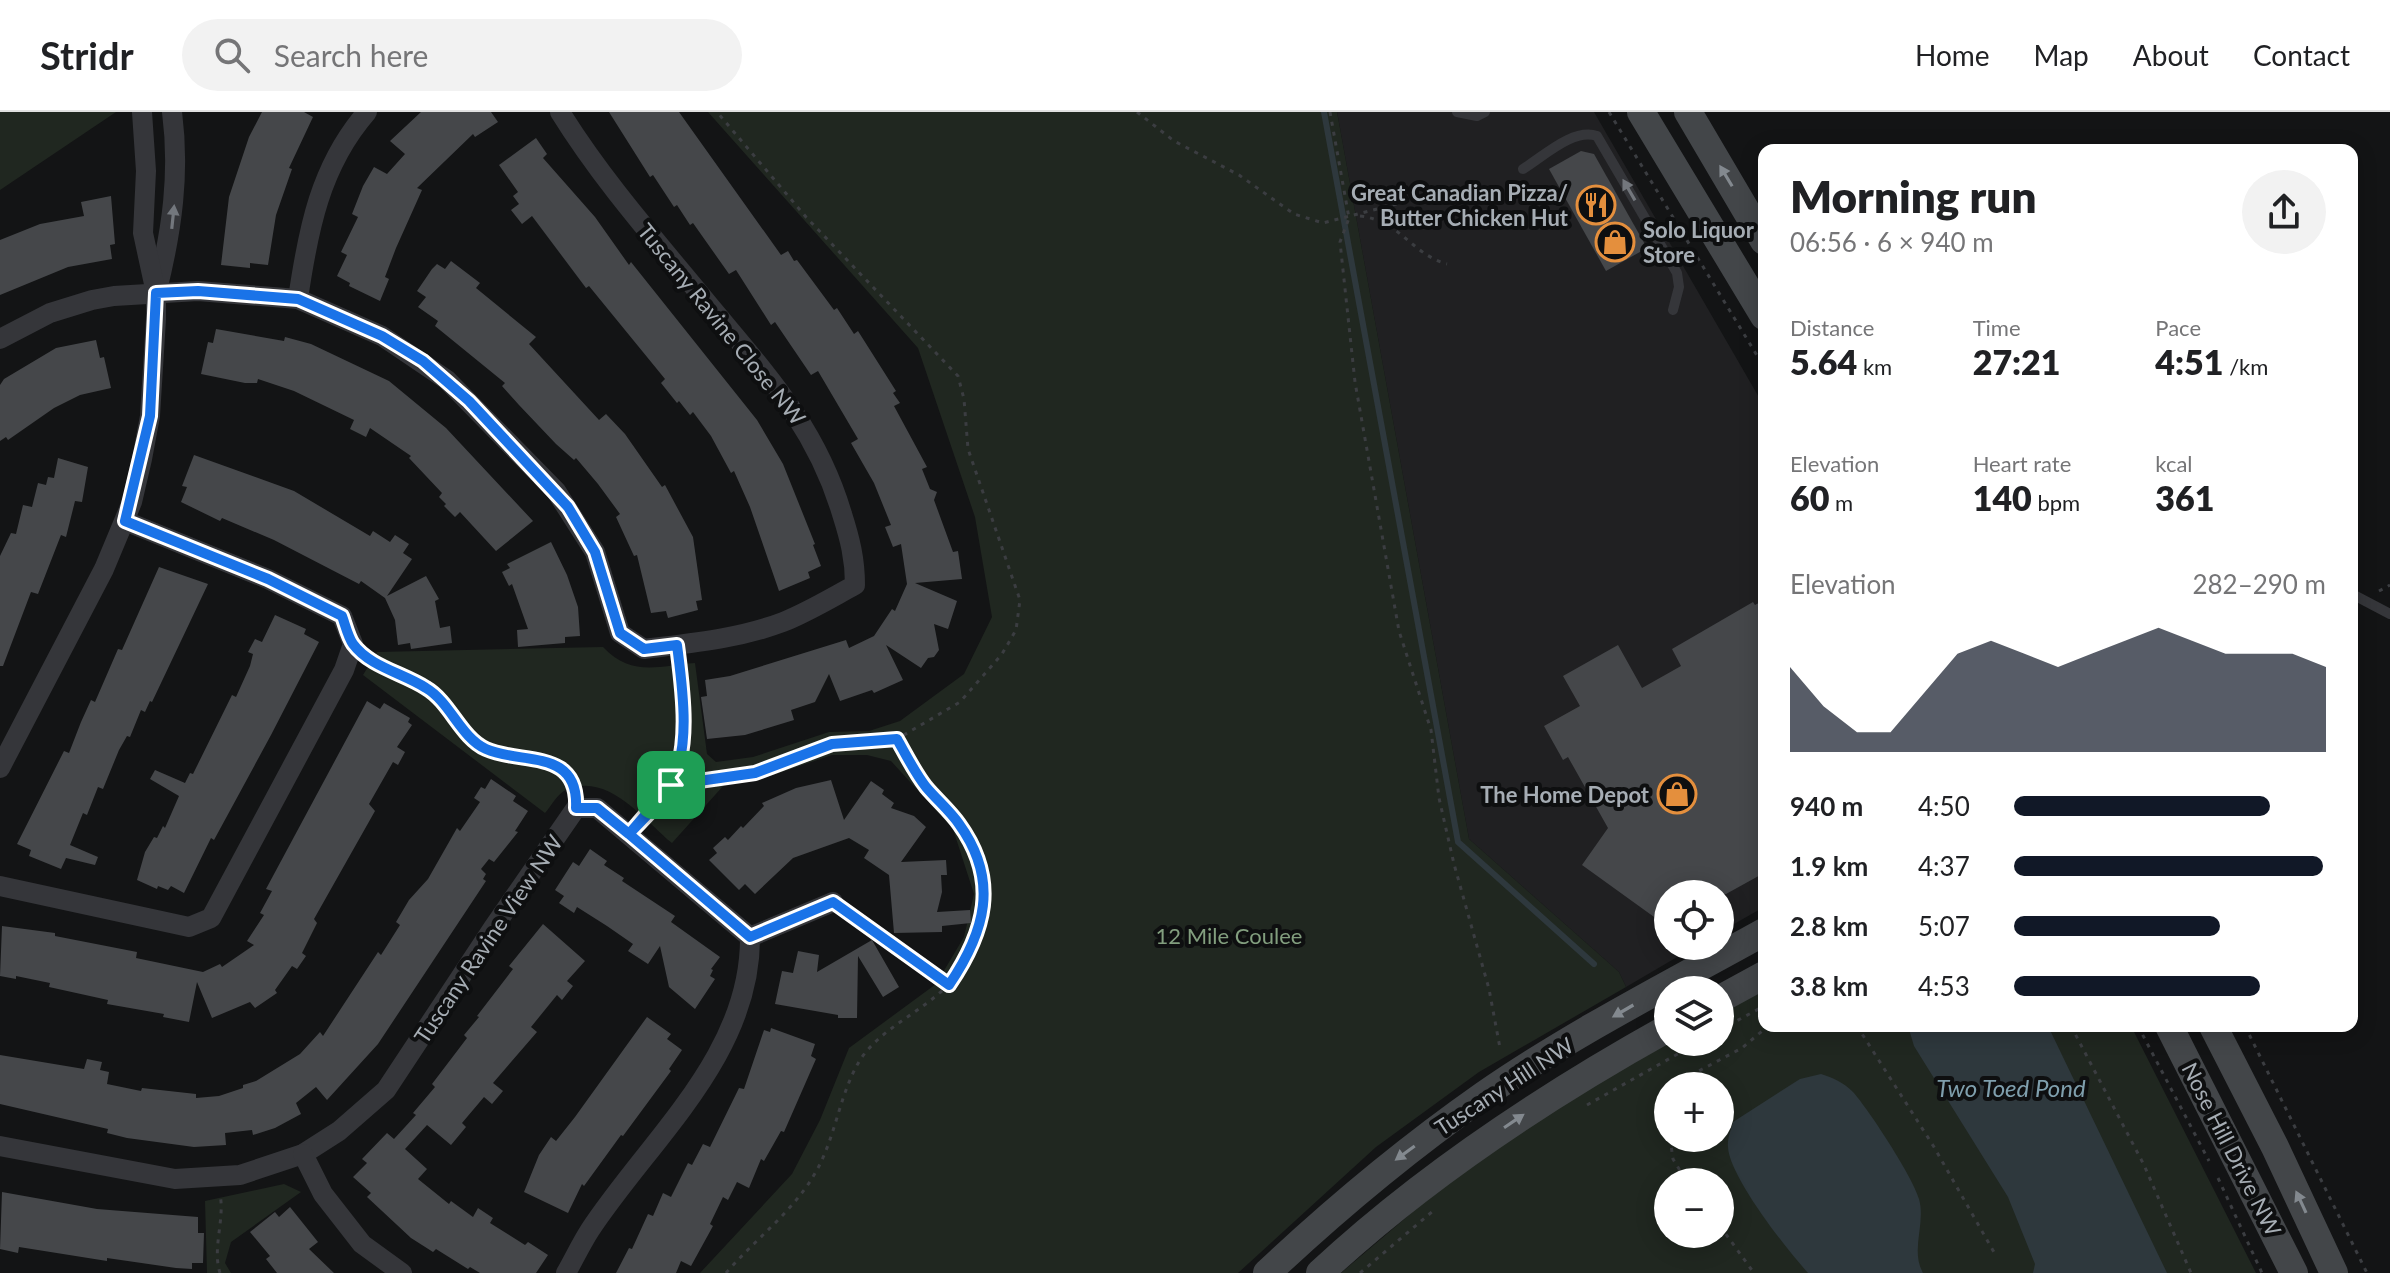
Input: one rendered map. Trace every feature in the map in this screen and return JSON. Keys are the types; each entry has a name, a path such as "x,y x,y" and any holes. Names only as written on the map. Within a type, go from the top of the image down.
{"street":[{"path":"142,112 146,171 143,233 156,293"},
{"path":"0,768 97,582 125,521 150,416 156,293 171,235 174,200 172,112"},
{"path":"298,299 307,234 321,186 344,143 367,112"},
{"name":"Tuscany Ravine Close NW","path":"0,339 29,322 71,306 114,296 198,291 298,299 382,336 447,380 568,507 595,552 620,633 644,649 736,636 805,613 855,585 855,557 829,474 790,403 604,179 560,112"},
{"path":"1641,112 1758,306"},
{"path":"1688,112 1758,231"},
{"path":"0,886 189,927 211,918 344,670 353,644 342,616 268,579 125,521"},
{"path":"566,1273 590,1230 707,1074 743,995 750,968 750,937 597,808 576,808"},
{"name":"Tuscany Ravine View NW","path":"0,1146 154,1176 218,1178 261,1170 303,1154 339,1131 386,1090 576,808"},
{"path":"750,937 833,902"},
{"name":"Tuscany Hill NW","path":"1267,1273 1380,1171 1485,1094 1758,935"},
{"path":"1734,991 1758,978"},
{"name":"Nose Hill Drive NW","path":"2172,1032 2294,1273"},
{"name":"Nose Hill Drive NW","path":"2216,1032 2334,1273"},
{"name":"Tuscany Hill NW","path":"1320,1273 1363,1233 1470,1151 1568,1085 1654,1036"},
{"path":"303,1154 323,1194 362,1244 402,1273"}],"lane":[{"path":"1457,112 1477,116 1485,112"},
{"path":"1523,169 1577,135 1588,133 1597,136 1677,273 1679,287 1673,310"},
{"path":"2358,597 2390,614"}],"path":[{"path":"671,785 755,773 832,744 897,739 960,702 1002,654 1019,617 1017,587 979,488 968,449 961,383 949,365 868,284 717,112"},
{"path":"1137,112 1174,141 1239,175 1294,214 1323,223 1435,194"},
{"path":"1330,112 1349,218 1340,242 1353,368 1399,631 1431,730 1439,798 1489,989 1500,1048"},
{"path":"1609,112 1758,357"},
{"path":"1356,215 1376,218 1406,236 1426,256 1447,264"},
{"path":"353,644 377,664 427,688 481,746 548,762 563,771 577,791 576,808"},
{"path":"629,834 671,785 682,743 684,710 677,645"},
{"path":"726,1273 804,1192 824,1155 852,1077 869,1049 949,985 975,944 981,926 984,892 966,834 924,784 897,739"},
{"path":"833,902 949,985"},
{"path":"1734,1022 1758,1009"},
{"path":"1697,1072 1742,1048 1761,1032"},
{"path":"1861,1032 1934,1147 1995,1254"},
{"path":"2074,1032 2144,1165 2191,1273"},
{"path":"2141,1032 2215,1173 2262,1273"},
{"path":"2248,1032 2367,1273"},
{"path":"1580,1109 1674,1056"},
{"path":"218,1178 223,1205 217,1263 220,1273"},
{"path":"1360,1273 1441,1204"},
{"path":"1734,1245 1754,1273"}],"shaded area":[{"path":"1337,112 1594,112 1758,396 1758,910 1734,924 1734,880 1654,880 1654,960 1672,960 1626,987 1619,972 1469,839"}],"green space":[{"path":"0,112 116,112 0,190"},
{"name":"12 Mile Coulee","path":"708,112 1337,112 1469,839 1619,972 1626,987 1479,1072 1376,1147 1238,1273 700,1273 792,1174 820,1120 849,1048 936,984 964,937 974,894 953,829 891,761 867,755 832,755 761,779 724,785 672,843 624,800 596,787 581,786 566,790 545,813 363,675 377,652 603,647 624,663 635,666 695,663 707,754 716,762 753,757 829,732 869,731 900,721 964,674 992,617 975,517 918,348"},
{"path":"1758,990 1758,1032 2134,1032 2256,1273 1341,1273 1456,1175 1534,1119 1654,1050 1654,1056 1734,1056 1734,1003"},
{"path":"284,1184 301,1192 231,1242 225,1263 231,1273 207,1273 205,1201"}],"water":[{"name":"Two Toed Pond","path":"1910,1032 2051,1032 2167,1273 2033,1273 2035,1264 2008,1197 1914,1046"},
{"name":"Two Toed Pond","path":"1821,1074 1838,1081 1853,1092 1879,1128 1919,1199 1918,1255 1923,1273 1808,1273 1748,1194 1729,1152 1734,1152 1734,1121 1800,1079"}],"building":[{"path":"262,112 304,112 313,117 289,168 292,169 276,215 268,265 250,263 250,268 221,265 229,197 249,137"},
{"path":"421,112 491,112 498,122 475,137 473,134 417,188 422,190 385,277 389,279 380,301 349,286 350,283 337,276 347,255 341,252 358,217 352,214 363,186 374,167 387,174 405,154 390,141"},
{"path":"609,112 679,112 781,255 788,251 834,310 837,308 854,334 858,331 896,391 893,393 900,403 894,406 927,467 922,469 930,489 937,492 934,500 953,552 958,551 962,579 915,583 957,601 948,629 934,624 939,650 921,668 886,645 903,680 874,693 872,690 840,701 829,674 815,702 791,710 794,720 745,735 707,739 701,697 707,696 705,680 730,676 846,640 849,648 874,636 892,609 895,611 907,584 901,544 893,547 885,527 891,525 874,483 851,443 858,439 818,371 811,375 775,322 771,325 736,270 729,274 693,223 690,225 677,205 674,207 653,175 650,177"},
{"path":"536,138 547,154 543,158 595,217 629,265 631,262 757,420 783,464 815,544 821,566 808,572 810,578 779,591 750,507 734,471 731,473 711,436 693,412 690,415 679,401 677,403 661,383 665,379 589,286 586,288 532,216 522,224 511,210 519,204 513,196 518,192 499,165"},
{"path":"1581,151 1594,154 1647,248 1606,271 1549,169"},
{"path":"111,196 115,244 110,245 112,259 68,267 0,295 0,240 40,224 84,216 81,202"},
{"path":"451,261 480,283 476,288 536,337 529,344 599,420 606,414 625,434 662,487 665,485 693,537 702,600 696,601 698,610 668,618 666,611 651,613 637,555 634,556 616,517 620,514 598,484 576,458 574,460 556,444 519,405 502,386 505,383 435,326 438,321 418,307 426,297 417,291 432,269 437,264 445,269"},
{"path":"216,329 284,341 285,337 311,344 389,381 446,428 533,521 496,551 460,512 455,517 444,506 446,504 439,497 442,493 409,458 411,456 370,428 366,437 350,429 354,420 294,391 258,379 257,383 245,383 201,374 208,342 213,343"},
{"path":"96,340 100,358 104,357 111,388 80,395 54,408 8,440 6,437 0,441 0,385 4,379 56,348"},
{"path":"194,455 294,491 370,536 373,531 390,542 395,535 409,544 403,553 412,559 387,596 426,576 439,599 435,601 440,628 450,626 452,643 411,649 410,643 398,645 395,620 385,598 361,581 359,584 274,540 222,518 220,521 181,502 187,487 182,486"},
{"path":"58,458 88,467 82,502 75,501 66,537 61,535 38,594 31,592 3,666 0,666 0,556 11,533 16,534 23,505 32,507 38,483 46,485 48,477 54,478"},
{"path":"551,542 578,607 580,636 565,637 565,643 518,647 517,630 528,629 512,584 509,586 502,572 510,568 507,564"},
{"path":"159,567 208,584 152,702 145,712 141,710 130,737 127,736 119,750 103,789 98,787 87,815 83,813 70,845 98,857 95,865 66,858 61,869 29,856 31,850 17,844 64,751 69,753 91,700 95,702 118,649 122,650"},
{"name":"The Home Depot","path":"1753,602 1758,603 1758,876 1734,890 1734,880 1654,880 1654,917 1582,865 1608,828 1568,757 1563,760 1544,726 1580,706 1563,676 1618,645 1642,688 1681,666 1672,649"},
{"path":"275,615 306,629 304,634 319,642 271,735 214,840 211,838 184,893 171,886 168,890 158,886 157,889 137,880 145,852 163,826 165,828 179,796 150,779 155,770 185,783 190,773 193,774 250,666 253,654 248,652 255,639 262,642"},
{"path":"367,701 380,709 384,703 410,718 408,722 412,725 397,747 405,752 398,765 393,762 369,804 375,811 314,919 317,923 302,953 306,956 297,969 292,966 275,990 277,993 255,1008 250,1002 212,1018 197,982 189,1022 163,1017 164,1014 107,1004 108,1000 49,987 50,983 0,976 2,926 55,933 55,936 137,952 136,958 203,972 220,964 222,967 254,945 247,941 264,915 260,913 272,891 266,889"},
{"path":"491,779 516,796 513,801 528,811 515,831 518,832 494,862 489,859 481,869 486,874 483,879 486,881 378,1044 327,1100 316,1087 296,1103 301,1114 275,1128 253,1135 252,1130 225,1133 226,1145 194,1147 127,1138 107,1133 108,1129 0,1104 0,1055 84,1069 87,1059 102,1062 100,1070 109,1072 107,1084 141,1091 142,1088 196,1094 196,1098 219,1096 243,1088 243,1085 256,1081 300,1054 320,1032 323,1036 378,952 381,955 400,925 396,922 409,900 428,879 457,828 460,831 480,802 474,798"},
{"path":"831,780 844,820 871,781 884,790 882,794 894,803 891,808 914,816 926,827 901,862 946,860 947,875 941,875 942,892 937,912 970,910 971,923 942,926 942,932 894,933 889,875 864,858 869,850 849,838 793,858 755,894 745,884 739,890 709,860 717,853 713,848 725,837 728,840 741,826 743,828 764,806 762,803 796,788"},
{"path":"590,849 607,861 604,865 624,878 622,881 675,916 671,922 720,957 711,969 710,976 715,979 695,1009 669,987 660,946 648,964 628,951 633,944 607,926 577,907 574,913 559,903 564,896 555,890 573,862 579,866"},
{"path":"543,924 585,961 567,981 573,986 562,1000 557,995 531,1027 537,1032 493,1083 503,1091 492,1104 484,1097 462,1123 466,1127 451,1145 427,1125 405,1149 427,1169 418,1179 449,1204 451,1201 473,1217 478,1208 493,1218 490,1223 548,1255 536,1273 480,1273 436,1249 433,1252 411,1238 367,1197 371,1193 353,1177 367,1163 362,1159 387,1133 394,1139 416,1115 413,1113 435,1087 432,1084 467,1038 464,1035 513,969 509,966"},
{"path":"872,940 899,987 883,997 858,956 857,1018 838,1018 838,1015 775,1004 782,971 793,973 798,951 819,955 817,972"},
{"path":"647,1017 671,1034 667,1039 682,1050 669,1069 671,1071 584,1186 582,1184 568,1213 524,1192 539,1155 551,1137 556,1141"},
{"path":"771,1028 815,1044 811,1056 816,1059 784,1132 781,1131 764,1161 761,1159 749,1188 737,1182 728,1200 723,1197 710,1224 713,1226 691,1266 681,1261 676,1273 616,1273 629,1248 632,1249 648,1214 653,1216 663,1193 671,1197 688,1163 692,1165 703,1144 710,1147 739,1088 744,1089 764,1030 770,1032"},
{"path":"2,1192 97,1209 198,1217 198,1233 204,1233 203,1263 192,1263 192,1269 176,1268 19,1247 18,1253 0,1249"},
{"path":"290,1207 318,1242 309,1249 334,1273 277,1273 266,1259 270,1256 250,1232 275,1212 279,1217"}],"waterway":[{"path":"1324,112 1458,842 1594,964"}],"place":[{"name":"Great Canadian Pizza/ Butter Chicken Hut","path":"1596,205"},
{"name":"Solo Liquor Store","path":"1615,242"},
{"name":"The Home Depot","path":"1677,794"}],"route":[{"path":"671,785 629,834 597,808 576,808 577,791 570,778 548,762 481,746 427,688 377,664 353,644 342,616 268,579 125,521 132,502 150,416 156,293 198,291 298,299 360,325 403,348 447,380 556,491 595,552 620,633 644,649 677,645 684,710 682,743 671,785 639,823 629,834 750,937 833,902 949,985 975,944 981,926 984,892 974,852 966,834 924,784 897,739 832,744 755,773 671,785"}]}
